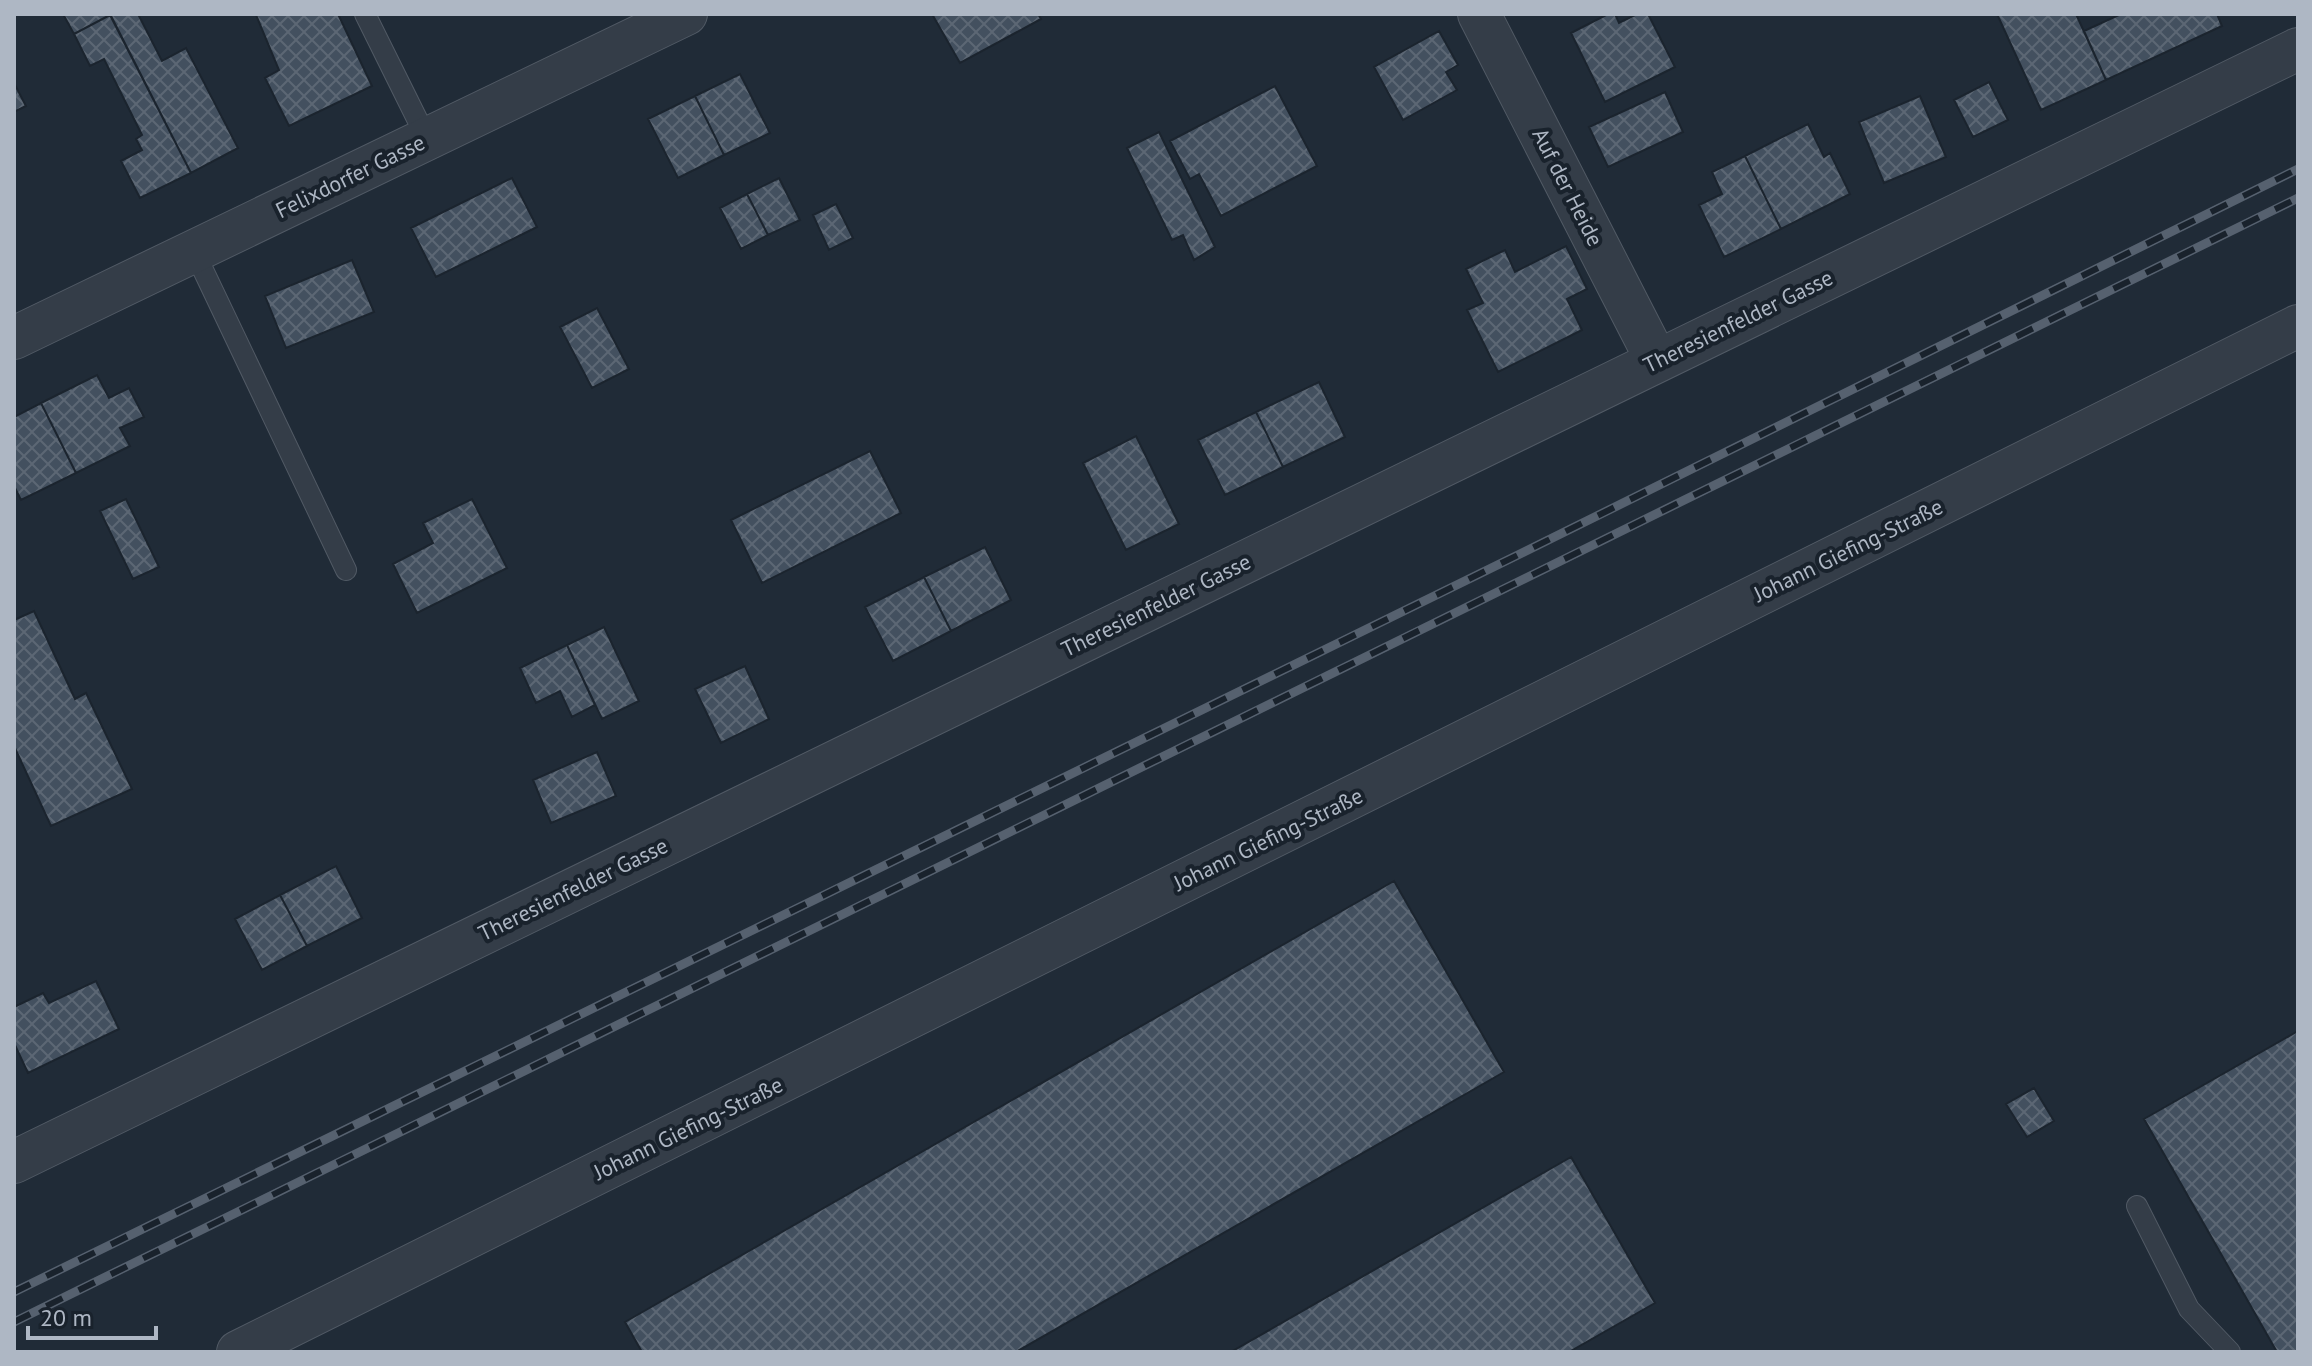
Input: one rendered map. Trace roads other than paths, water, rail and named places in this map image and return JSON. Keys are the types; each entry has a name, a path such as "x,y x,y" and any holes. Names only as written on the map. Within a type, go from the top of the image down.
{"street":[{"name":"Felixdorfer Gasse","path":"14,338 686,14"},
{"name":"Auf der Heide","path":"1479,14 1657,361"},
{"name":"Theresienfelder Gasse","path":"14,1162 2298,49"},
{"name":"Johann Giefing-Straße","path":"238,1352 2298,326"}],"lane":[{"path":"365,14 427,139"},
{"path":"194,251 346,570"},
{"path":"2137,1206 2189,1309 2230,1352"}],"railway":[{"path":"14,1292 2298,169"},
{"path":"14,1322 2298,198"}]}
